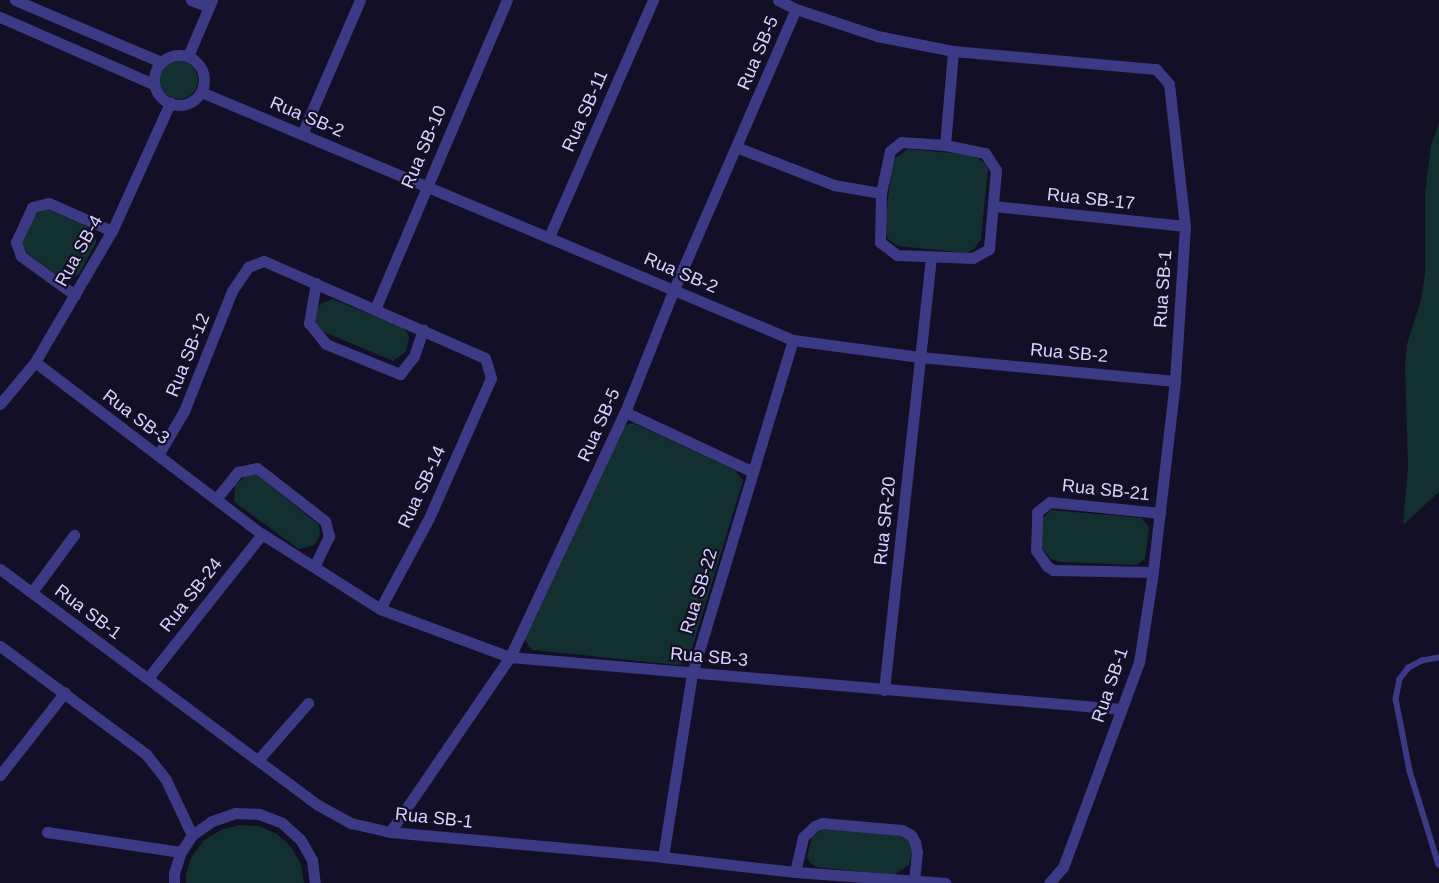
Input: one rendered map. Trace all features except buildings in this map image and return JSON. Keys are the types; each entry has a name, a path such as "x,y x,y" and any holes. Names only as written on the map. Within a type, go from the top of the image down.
{"street":[{"path":"15,0 161,62"},
{"path":"188,56 211,4 191,0"},
{"path":"302,134 360,0"},
{"name":"Rua SB-10","path":"375,309 507,0"},
{"name":"Rua SB-11","path":"549,237 653,0"},
{"name":"Rua SB-1","path":"778,0 796,9 877,36 953,51 1156,69 1169,84 1185,226 1175,381 1153,572 1139,662 1063,867 1049,883"},
{"name":"Rua SB-5","path":"390,832 510,657 625,412 674,289 796,9"},
{"path":"0,17 154,84"},
{"path":"945,145 953,51"},
{"path":"174,55 188,56 201,67 204,84 201,92 196,98 184,104 170,103 162,99 154,84 153,76 161,62 174,55"},
{"name":"Rua SB-2","path":"201,92 793,340 920,357 1175,381"},
{"name":"Rua SB-4","path":"0,404 36,362 112,231 170,103"},
{"path":"901,142 945,145 985,153 996,170 989,249 973,258 897,255 880,242 881,192 890,152 901,142"},
{"path":"736,147 834,185 881,192"},
{"path":"75,295 21,256 16,242 32,207 49,203 112,231"},
{"name":"Rua SB-17","path":"994,206 1185,226"},
{"name":"Rua SR-20","path":"884,690 931,257"},
{"name":"Rua SB-12","path":"158,455 184,410 232,292 248,267 264,261 316,283"},
{"path":"316,283 423,330 414,356 400,374 326,344 309,323 316,283"},
{"name":"Rua SB-14","path":"380,609 429,518 491,378 485,358 423,330"},
{"name":"Rua SB-22","path":"663,857 692,674 793,340"},
{"name":"Rua SB-3","path":"36,362 262,534 380,609 510,657 692,674 1121,709"},
{"path":"625,412 754,472"},
{"path":"216,499 238,472 257,468 325,520 329,536 314,567"},
{"name":"Rua SB-21","path":"1153,572 1053,570 1047,566 1036,550 1037,512 1050,502 1160,513"},
{"name":"Rua SB-24","path":"148,678 262,534"},
{"path":"32,592 74,535"},
{"name":"Rua SB-1","path":"0,569 318,805 351,823 390,832 663,857 795,872 946,883"},
{"path":"0,646 65,692 146,754 166,780 192,835"},
{"path":"0,775 65,692"},
{"path":"258,760 308,702"},
{"path":"174,883 174,873 181,852 192,835 212,821 235,813 259,814 282,823 300,839 312,860 316,883"},
{"path":"795,872 803,837 822,823 902,830 911,835 917,852 914,880"},
{"path":"47,832 181,852"}],"lane":[{"path":"1439,658 1422,661 1410,668 1400,680 1396,693 1410,771 1439,865"}],"green space":[{"path":"179,61 192,67 198,80 192,93 179,99 166,93 160,80 166,67"},
{"path":"1439,123 1439,492 1403,525 1408,467 1405,367 1407,344 1421,300 1425,274 1425,192 1431,145"},
{"path":"908,149 972,155 986,164 988,169 981,239 974,249 966,253 898,246 889,240 884,230 893,160"},
{"path":"46,208 90,228 95,234 96,243 79,274 71,279 63,279 27,253 21,243 33,213"},
{"path":"332,299 404,328 409,337 406,352 393,361 324,332 317,325 315,315 319,305"},
{"path":"633,423 735,470 743,481 689,658 678,665 532,650 524,639 623,426"},
{"path":"247,475 257,475 319,525 320,536 314,545 299,549 234,502 235,485"},
{"path":"1051,510 1142,518 1149,528 1145,559 1137,565 1060,562 1051,559 1040,546 1041,520"},
{"path":"240,825 259,826 277,834 291,847 301,864 304,883 186,883 186,874 192,856 204,840 221,830"},
{"path":"823,829 903,834 913,847 909,865 894,875 816,867 810,863 807,857 812,837"}]}
